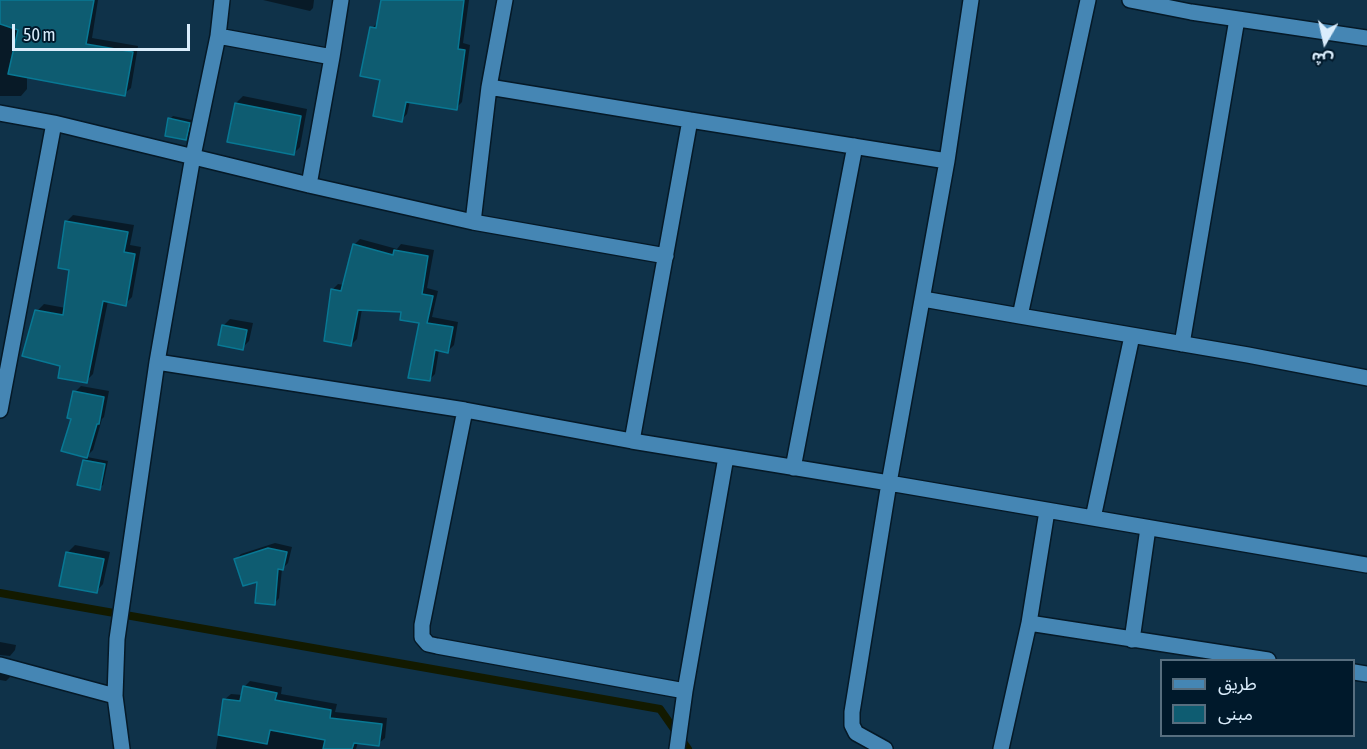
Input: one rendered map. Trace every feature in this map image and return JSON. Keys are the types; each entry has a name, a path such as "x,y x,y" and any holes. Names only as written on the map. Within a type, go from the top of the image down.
{"street":[{"path":"122,749 115,696 117,639 158,362 193,156 218,36 222,0"},
{"path":"309,185 340,0"},
{"path":"473,222 489,87 505,0"},
{"path":"885,749 856,733 852,725 852,712 889,483 947,161 971,0"},
{"path":"1020,316 1088,0"},
{"path":"1130,0 1192,6 1237,19 1367,38"},
{"path":"1182,344 1237,19"},
{"path":"218,36 332,57"},
{"path":"489,87 947,161"},
{"path":"0,113 54,123 473,222 666,256"},
{"path":"632,441 690,120"},
{"path":"0,410 54,123"},
{"path":"793,468 855,146"},
{"path":"922,299 1367,378"},
{"path":"1093,518 1132,336"},
{"path":"158,362 465,410 632,441 1367,565"},
{"path":"465,410 422,625 422,637 428,644 437,646 684,691"},
{"path":"677,749 684,691 726,457"},
{"path":"1001,749 1029,623 1047,511"},
{"path":"1132,640 1148,528"},
{"path":"1029,623 1261,659"},
{"path":"0,665 115,696"}],"building":[{"path":"0,0 94,0 86,44 133,52 125,96 8,74 18,30 0,24"},
{"path":"381,0 464,0 458,49 465,50 457,110 406,102 402,122 373,116 380,80 360,76 370,27 376,28"},
{"path":"235,103 301,116 294,155 227,142"},
{"path":"168,118 190,123 186,140 165,136"},
{"path":"65,221 128,232 124,252 135,254 126,306 103,301 87,383 58,378 60,366 22,356 35,310 63,315 69,270 58,268"},
{"path":"353,244 393,255 394,250 428,256 422,294 433,296 427,323 453,327 448,353 435,350 430,381 408,378 419,323 400,320 401,312 358,310 351,346 324,341 331,289 341,291"},
{"path":"222,325 247,330 243,350 218,345"},
{"path":"73,391 104,397 99,424 97,424 87,458 61,451 71,419 67,418"},
{"path":"83,460 105,464 100,490 77,485"},
{"path":"268,548 287,552 283,570 278,569 275,605 255,603 257,582 243,586 234,559"},
{"path":"66,552 104,559 97,593 59,586"},
{"path":"243,686 277,693 275,700 331,710 330,718 382,724 379,746 354,743 352,749 323,749 325,740 270,730 267,744 218,735 223,699 240,701"}],"waterway":[{"path":"0,593 660,709 688,749"}]}
